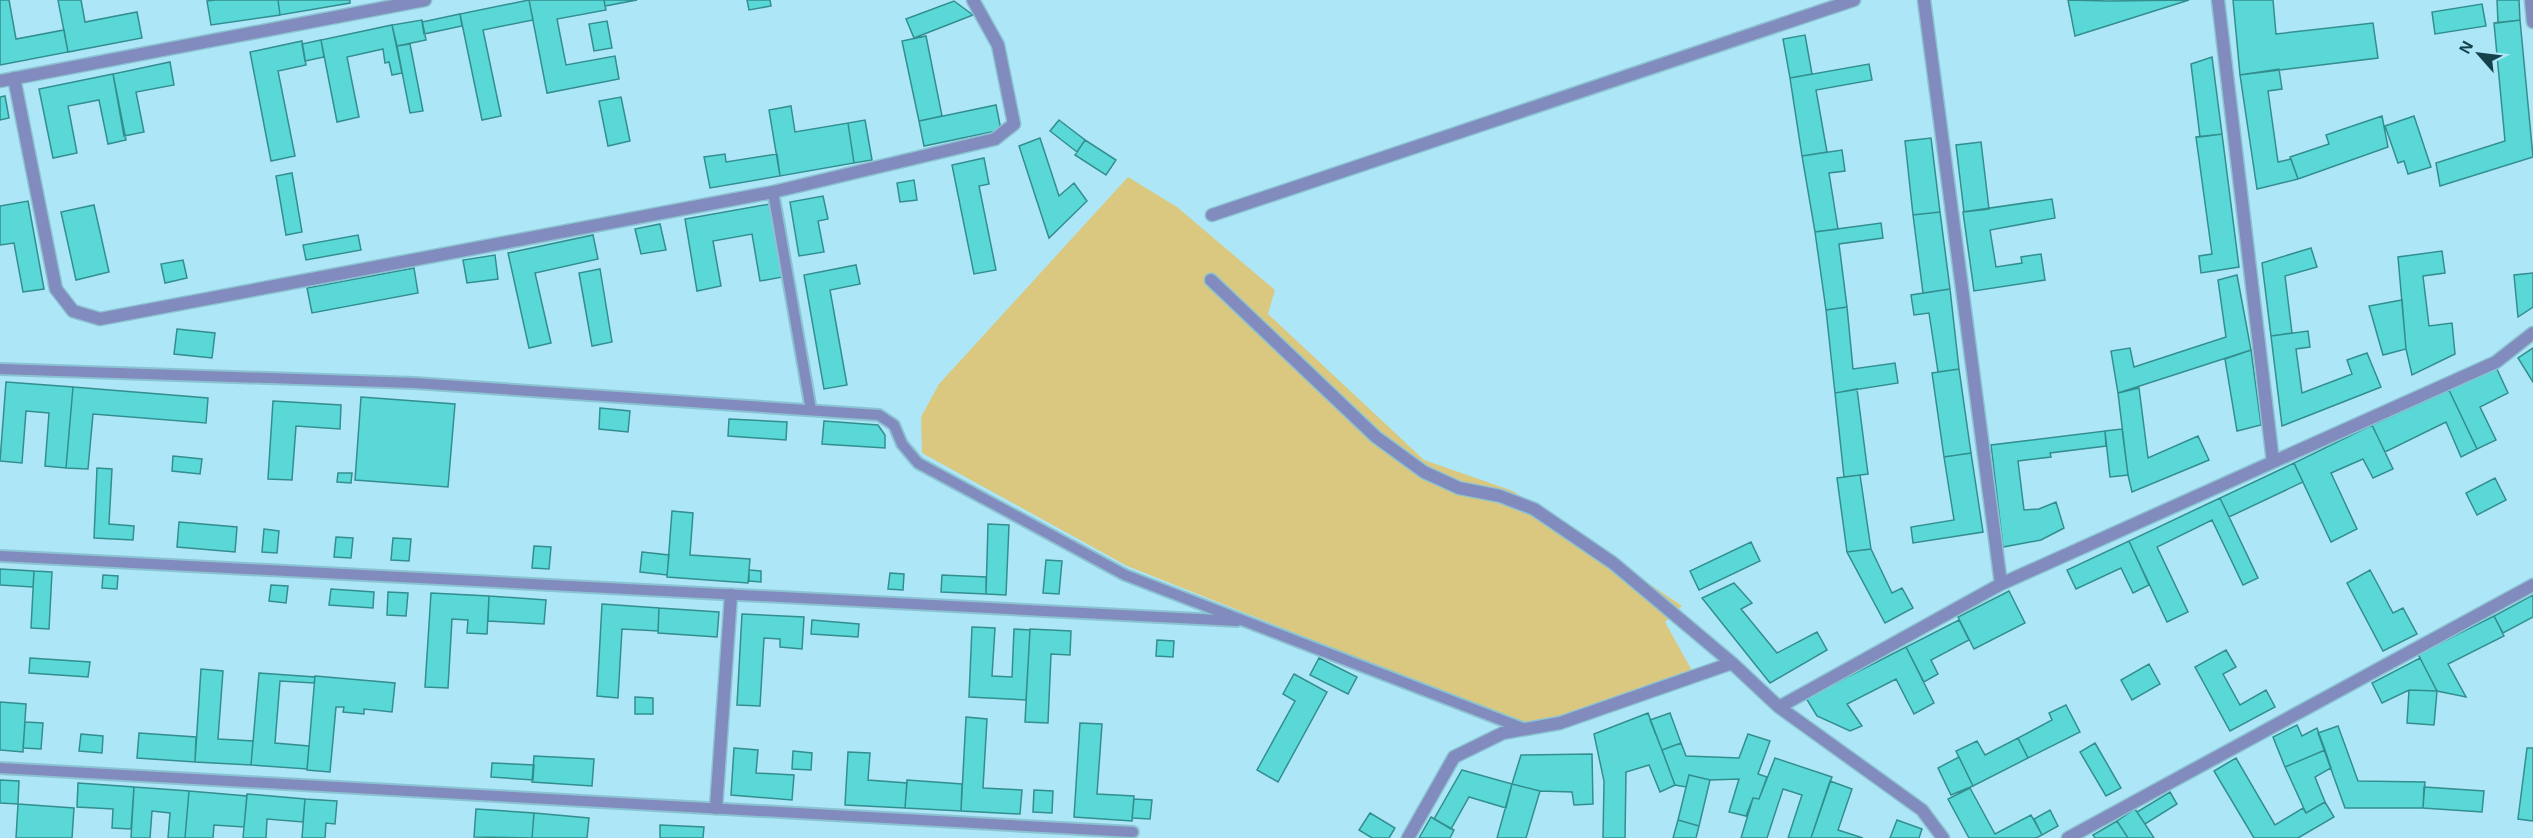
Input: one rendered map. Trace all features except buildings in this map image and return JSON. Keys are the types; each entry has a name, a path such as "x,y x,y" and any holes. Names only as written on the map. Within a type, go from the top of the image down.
{"street":[{"path":"0,81 425,0"},
{"path":"14,78 56,289 73,311 100,319 773,192 995,139 1014,124 998,45 973,0"},
{"path":"1212,215 1854,0"},
{"path":"1924,0 2001,584"},
{"path":"2218,0 2273,462"},
{"path":"2530,0 2533,22"},
{"path":"1211,280 1376,437 1424,472 1459,488 1500,496 1534,509 1613,563 1732,663 1779,707 1922,810 1943,838"},
{"path":"1779,707 2001,584 2496,362 2533,333"},
{"path":"2068,838 2533,585"},
{"path":"716,808 731,595"},
{"path":"1408,838 1454,757 1503,733 1560,723 1732,663"}],"lane":[{"path":"773,192 811,410"},
{"path":"0,369 415,383 879,415 894,425 902,444 918,463 1125,575 1525,729"},
{"path":"0,556 1249,622"},
{"path":"0,768 1133,832"}],"shaded area":[{"path":"1128,177 1177,207 1275,290 1268,314 1424,460 1513,491 1682,606 1665,622 1695,676 1538,730 1127,566 922,453 921,417 939,384"}]}
